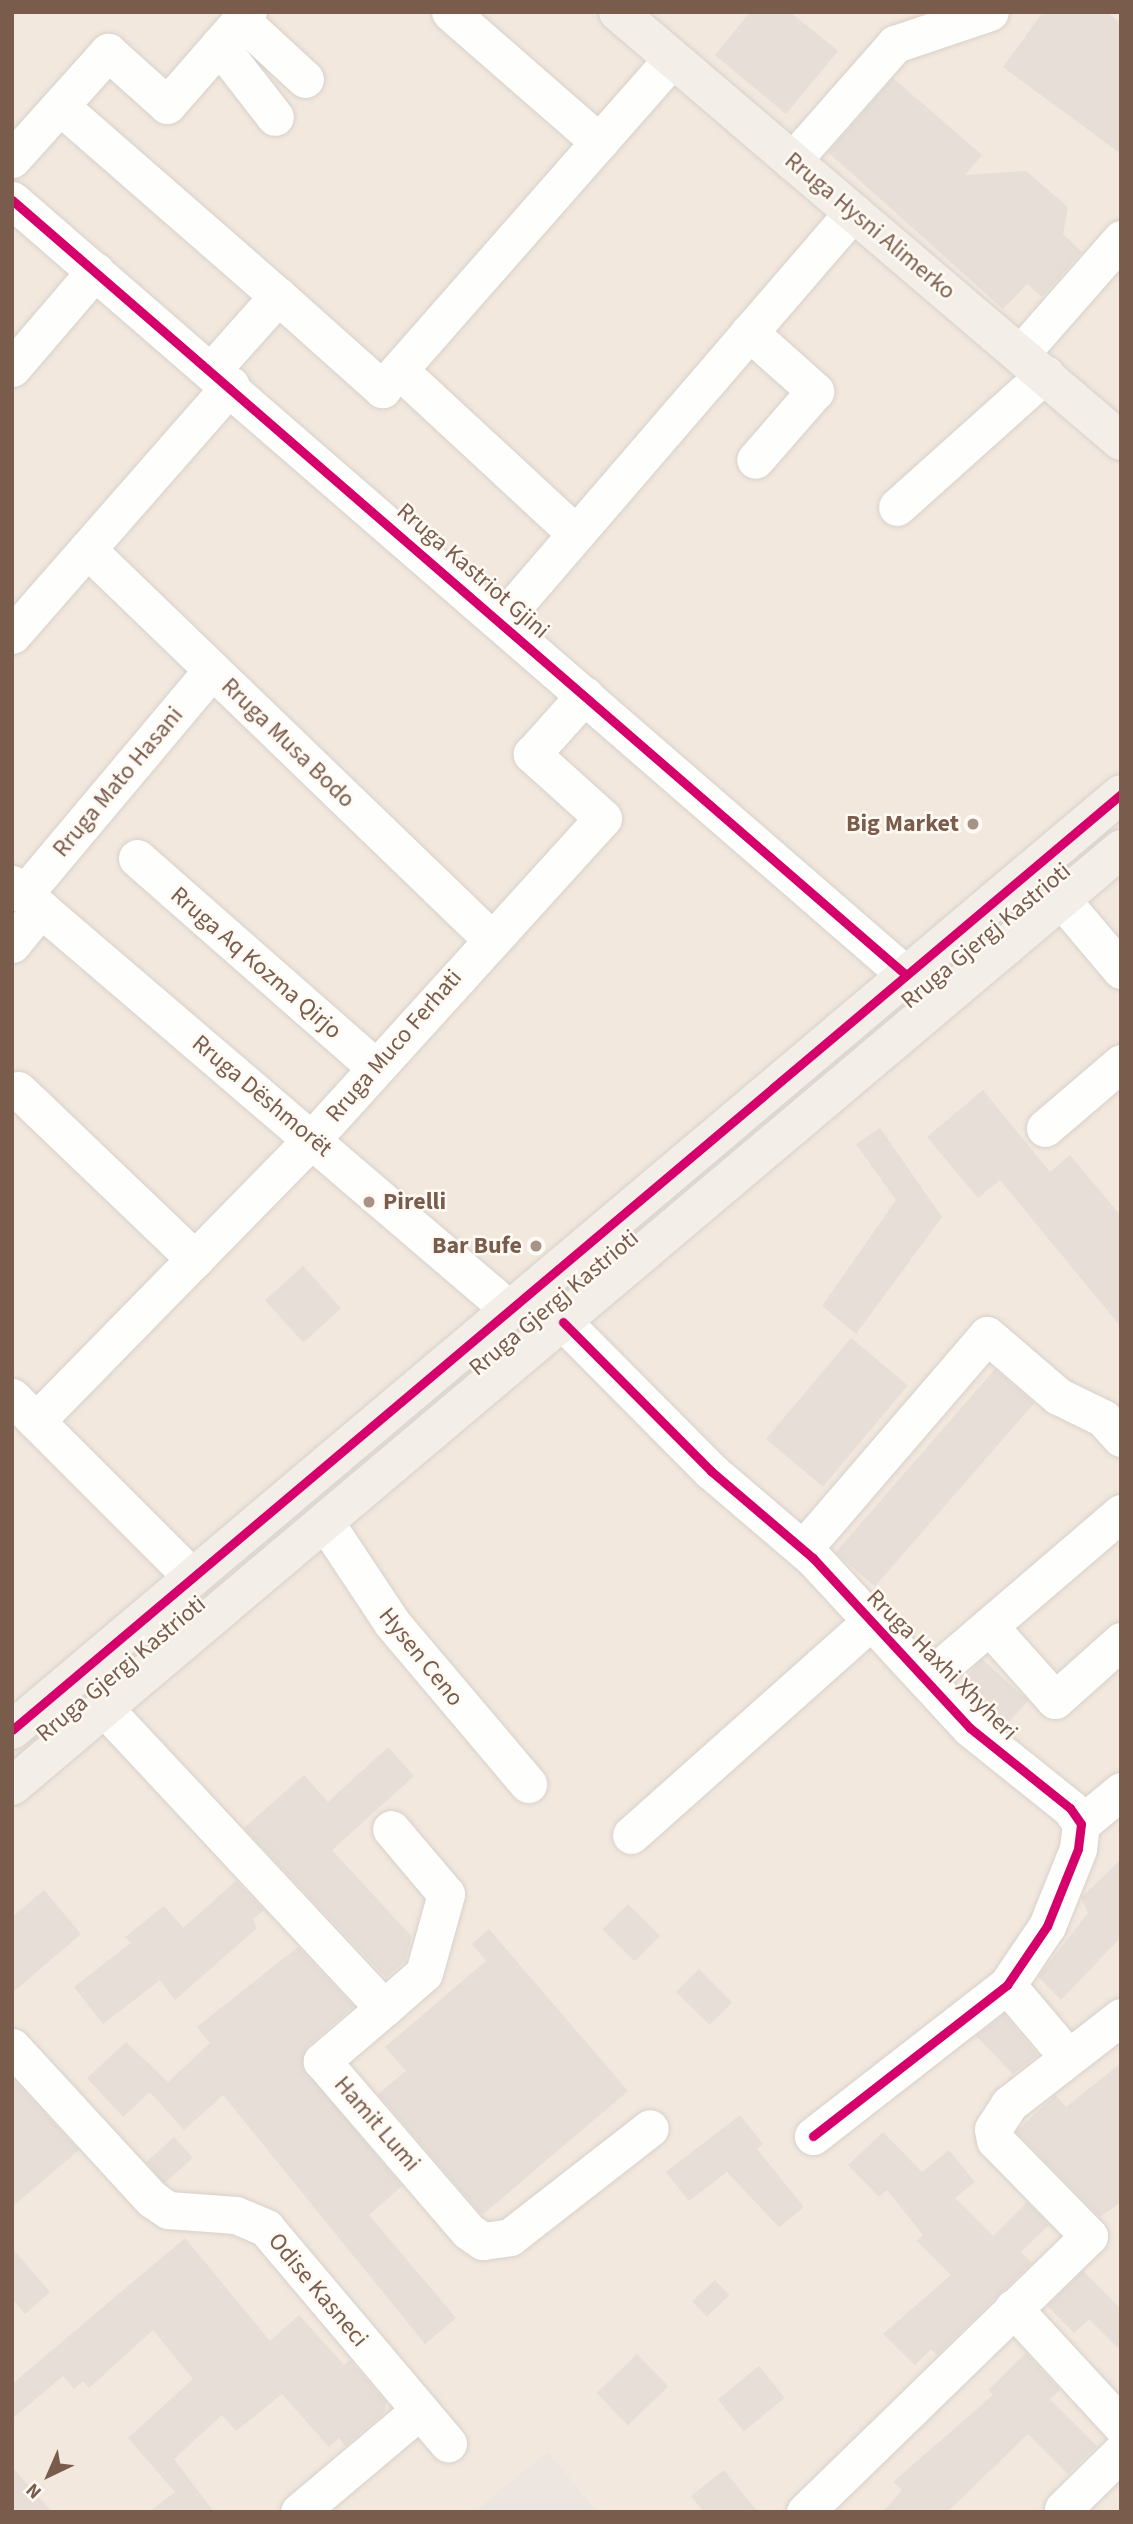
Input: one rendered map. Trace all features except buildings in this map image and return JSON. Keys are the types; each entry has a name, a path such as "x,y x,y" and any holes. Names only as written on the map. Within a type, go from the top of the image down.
{"main road":[{"name":"Rruga Hysni Alimerko","path":"618,12 1033,363 1121,442"},
{"name":"Rruga Gjergj Kastrioti","path":"12,1730 1121,793"},
{"name":"Rruga Gjergj Kastrioti","path":"12,1786 1121,849"}],"street":[{"path":"450,12 599,142"},
{"path":"792,161 895,44 990,12"},
{"path":"236,26 304,79"},
{"path":"12,159 108,52 167,105 236,26"},
{"path":"236,26 275,117"},
{"path":"60,106 382,389 672,59"},
{"name":"Rruga Kastriot Gjini","path":"12,200 221,377 905,974"},
{"path":"501,621 853,212"},
{"path":"898,507 1033,363 1121,239"},
{"path":"12,368 95,271"},
{"path":"12,635 87,549 221,377 278,296"},
{"path":"750,332 815,391 755,460"},
{"path":"399,370 576,534"},
{"name":"Rruga Musa Bodo","path":"87,549 489,937"},
{"name":"Rruga Mato Hasani","path":"12,944 26,896 212,670"},
{"name":"Rruga Muco Ferhati","path":"24,1409 195,1259 312,1139 489,937 603,818 533,754 585,695"},
{"name":"Rruga Aq Kozma Qirjo","path":"137,858 375,1067"},
{"name":"Rruga Dëshmorët","path":"26,896 510,1310"},
{"path":"1060,899 1121,970"},
{"path":"1045,1128 1121,1063"},
{"path":"18,1090 195,1259"},
{"name":"Rruga Haxhi Xhyheri","path":"563,1322 711,1471 803,1549 970,1728 1070,1808 1081,1824"},
{"path":"803,1549 987,1335 1058,1396 1103,1418 1121,1438"},
{"path":"24,1409 192,1577"},
{"path":"926,1680 1121,1513"},
{"name":"Hysen Ceno","path":"325,1522 392,1623 528,1784"},
{"path":"631,1835 871,1621"},
{"path":"989,1626 1055,1700 1121,1642"},
{"path":"105,1709 384,2008 424,1973 446,1894 391,1829"},
{"path":"813,2136 1007,1984 1047,1926 1078,1849 1081,1824 1121,1791"},
{"path":"1007,1984 1067,2056"},
{"name":"Hamit Lumi","path":"384,2008 322,2061 483,2241 510,2237 650,2128"},
{"path":"805,2512 1089,2236 995,2140 993,2129 1009,2104 1067,2056 1121,2017"},
{"name":"Odise Kasneci","path":"12,2046 152,2199 168,2210 236,2216 266,2228 448,2443"},
{"path":"1013,2308 1121,2425"},
{"path":"299,2512 420,2410"},
{"path":"1063,2509 1121,2452"}],"shaded area":[{"path":"12,12 1121,12 1121,2512 12,2512"},
{"path":"548,2452 597,2512 474,2512"}],"cycle path":[{"path":"12,200 905,974"},
{"path":"12,1730 1121,794"},
{"path":"563,1322 711,1471 813,1558 970,1728 1070,1808 1081,1824 1078,1849 1047,1926 1007,1985 813,2136"}],"place":[{"name":"Big Market","path":"973,824"},
{"name":"Pirelli","path":"369,1202"},
{"name":"Bar Bufe","path":"536,1246"}]}
